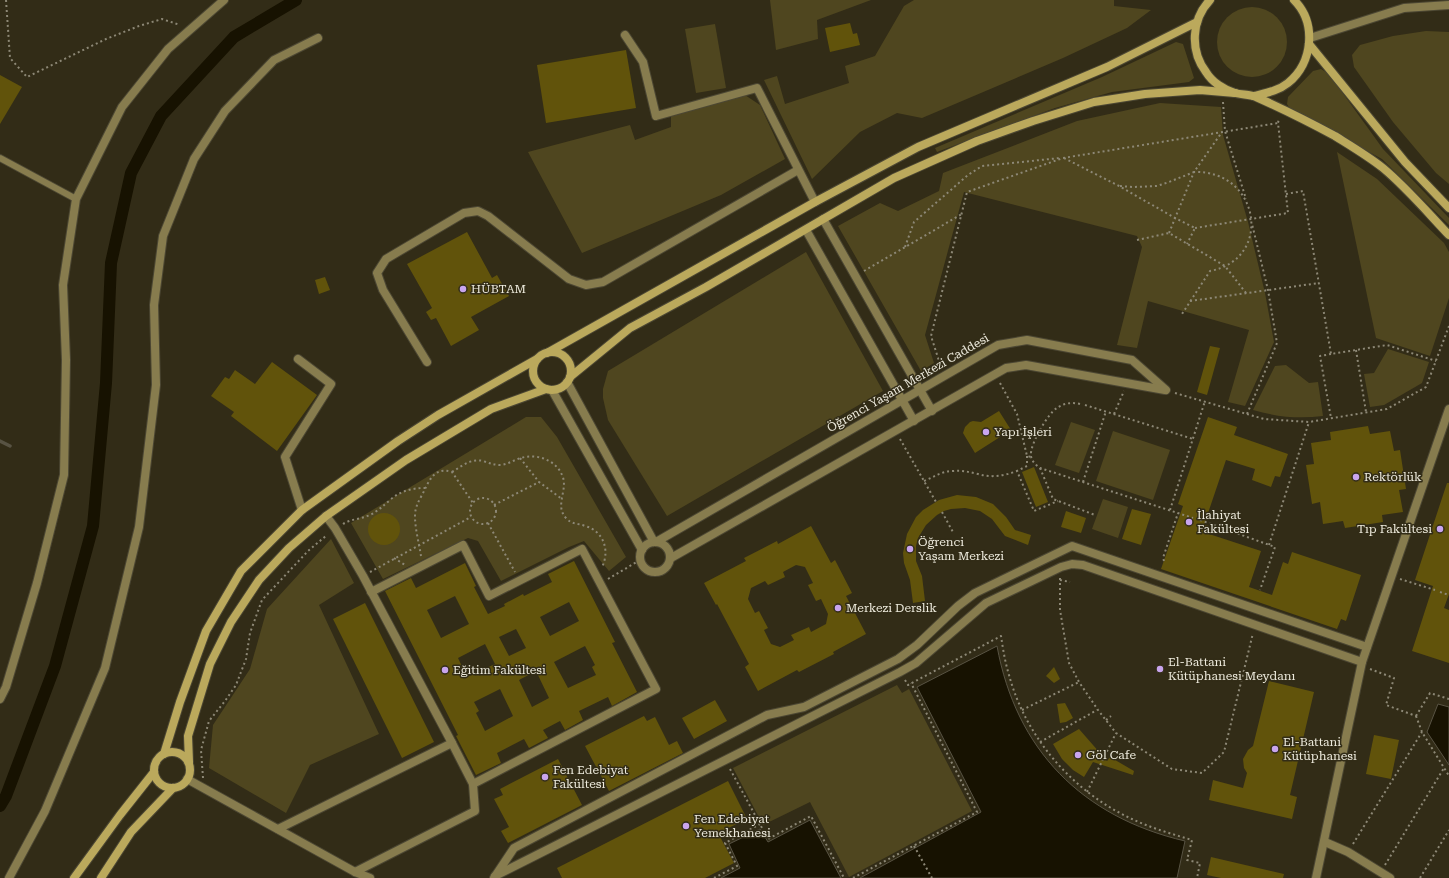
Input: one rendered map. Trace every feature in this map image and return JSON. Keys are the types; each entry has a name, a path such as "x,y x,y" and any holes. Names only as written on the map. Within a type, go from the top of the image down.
{"street":[{"path":"0,699 6,687 37,583 64,475 66,360 63,285 76,199 122,107 168,49 224,0"},
{"path":"1254,96 1272,92 1288,83 1300,70 1307,54 1309,41 1307,22 1295,0"},
{"path":"1206,2 1197,22 1194,40 1198,57 1206,73 1219,85 1235,93"},
{"path":"1309,41 1404,8 1449,5"},
{"path":"164,754 180,702 206,631 241,571 302,510 398,440 547,352 815,202 918,147 1107,67 1197,22"},
{"path":"625,35 643,62 656,116 757,88 815,202"},
{"path":"9,878 45,811 105,668 139,527 156,385 154,305 163,236 194,159 225,111 274,60 318,38"},
{"path":"1309,41 1405,162 1449,208"},
{"path":"189,762 178,752 164,754 158,758 155,765 154,772 156,779 161,784 173,788 180,786 188,779 190,769 188,736 210,664 231,622 259,580 289,548 326,516 406,460 491,409 548,389 558,389 630,328 806,230 894,178 977,141 1048,116 1094,102 1145,94 1200,90 1254,96 1334,136 1383,168 1449,235"},
{"path":"427,362 383,290 377,273 386,259 464,213 478,211 488,216 569,279 586,285 603,282 798,170"},
{"path":"823,219 932,411"},
{"path":"806,230 914,421"},
{"name":"Öğrenci Yaşam Merkezi Caddesi","path":"655,542 998,345 1027,340 1132,360 1166,390"},
{"path":"547,352 559,353 568,360 570,366 568,380 655,542"},
{"path":"298,359 331,384 285,457 302,510"},
{"path":"537,359 533,370 536,381 548,389 642,550"},
{"path":"671,558 1006,368 1026,365 1166,390"},
{"path":"1316,878 1367,646 1449,408"},
{"path":"326,516 335,528 363,576 473,784 475,811 355,872"},
{"path":"655,542 668,548 671,558 667,568 663,571 652,572 643,566 640,560 644,547 649,543 655,542"},
{"path":"371,592 463,545 489,596 582,549 599,580 656,689 473,784"},
{"path":"494,877 514,848 767,714 804,707 898,659 917,645 958,606 975,593 1072,546 1367,646"},
{"path":"494,877 900,672 916,663 986,603 1061,567 1072,564 1083,565 1362,664"},
{"path":"278,829 452,743"},
{"path":"74,878 120,815 154,772"},
{"path":"188,779 355,872 370,878"},
{"path":"101,878 131,832 173,788"},
{"path":"1325,842 1348,852 1390,878"}],"lane":[{"path":"0,158 76,199"}],"path":[{"path":"6,0 10,58 27,77 106,39 162,19 192,28"},
{"path":"1216,102 1223,102 1224,131 1248,205 1268,290 1277,343 1247,414"},
{"path":"915,379 940,364 931,336 967,192 1063,158 1119,186 1195,228 1288,213 1278,123 1279,118 1286,121"},
{"path":"905,247 914,222 968,175 982,166 1063,158 1278,123"},
{"path":"1169,233 1194,172 1224,131"},
{"path":"1119,186 1133,188 1157,186 1194,172 1211,173 1226,179 1239,190 1248,205"},
{"path":"1286,194 1303,191 1331,354"},
{"path":"856,276 962,214"},
{"path":"1182,314 1210,271 1225,266 1238,257 1246,245 1251,230 1251,219"},
{"path":"1187,244 1195,228"},
{"path":"1137,240 1169,233 1225,266 1246,293"},
{"path":"1190,301 1319,283"},
{"path":"1166,390 1264,419 1309,422 1386,409 1426,387 1449,326"},
{"path":"1332,418 1320,356 1387,345 1436,361"},
{"path":"1356,350 1366,412"},
{"path":"924,481 940,473 954,470 987,476 1004,475 1027,466 1027,456 1017,414 996,375"},
{"path":"1114,414 1127,384"},
{"path":"1170,510 1205,401"},
{"path":"1080,404 1063,404 1051,412 1047,417 1032,448 1031,457 1035,464 1040,468 1193,518"},
{"path":"1085,405 1193,439"},
{"path":"1083,482 1106,411"},
{"path":"1269,545 1309,422"},
{"path":"896,431 936,502"},
{"path":"420,560 420,545 415,522 416,511 425,488 435,473 443,470 452,472 471,461 482,461 499,465 531,456 552,462 563,476 565,488 561,508 566,518 575,524 586,526 597,532 604,542 606,548 606,560 599,580"},
{"path":"1027,456 1031,457"},
{"path":"520,458 539,482 562,499"},
{"path":"1040,468 1053,499 1095,515"},
{"path":"1017,471 1034,510 1058,501"},
{"path":"452,472 473,503"},
{"path":"493,505 539,482"},
{"path":"204,788 201,750 209,721 236,686 246,659 250,634 262,600 308,550 335,528 349,521 377,512 401,493 409,490 425,488"},
{"path":"485,499 490,501 495,512 494,516 488,523 480,524 471,517 470,511 473,503 476,500 485,499"},
{"path":"942,512 954,534"},
{"path":"1164,561 1163,558 1178,513"},
{"path":"363,576 471,517"},
{"path":"1200,520 1275,548 1260,590"},
{"path":"488,523 520,580"},
{"path":"394,558 409,566"},
{"path":"599,580 640,560"},
{"path":"1061,567 1060,610 1069,663 1079,682 1116,733 1172,769 1202,773 1224,752 1254,630"},
{"path":"1391,576 1435,590"},
{"path":"1060,580 1070,582"},
{"path":"1440,592 1449,595"},
{"path":"900,672 908,685 1001,636 1009,676 1022,710 1040,742 1065,772 1087,792 1113,809 1150,827 1192,840 1188,860 1200,863 1197,878"},
{"path":"1362,664 1394,678 1386,706 1416,716"},
{"path":"1022,710 1079,682"},
{"path":"853,878 914,847 977,812 911,683"},
{"path":"1416,716 1430,693 1449,699"},
{"path":"1040,742 1098,710"},
{"path":"1106,720 1111,716"},
{"path":"1416,716 1422,732 1449,776"},
{"path":"1348,852 1422,732"},
{"path":"1087,792 1116,733"},
{"path":"725,760 768,839 811,816 844,878"},
{"path":"1380,872 1444,768"},
{"path":"714,878 737,866 725,842 760,824"},
{"path":"1420,878 1449,830"},
{"path":"914,847 932,878"}],"shaded area":[{"path":"770,0 871,0 817,20 818,39 776,50"},
{"path":"914,0 1114,0 1114,6 1151,10 1127,28 1063,58 922,118 897,113 860,132 812,179 764,80 777,76 785,104 849,83 845,66 875,56 904,6"},
{"path":"1252,7 1271,13 1281,23 1287,42 1281,61 1271,71 1252,77 1233,71 1223,61 1217,42 1223,23 1233,13"},
{"path":"715,24 726,88 696,93 685,29"},
{"path":"1426,31 1449,32 1449,184 1436,173 1393,122 1354,67 1352,55 1360,45 1393,36"},
{"path":"1176,42 1183,44 1194,78 1189,82 1112,92 1055,108 937,152 935,148 1102,77"},
{"path":"1321,69 1329,74 1383,149 1449,218 1449,225 1382,159 1290,109 1287,104 1288,97 1313,71"},
{"path":"745,95 760,105 785,159 721,195 582,253 528,152 630,125 635,140 671,127 671,116"},
{"path":"1160,103 1221,107 1223,135 1248,222 1265,293 1274,342 1245,406 1228,402 1249,330 1148,301 1137,348 1117,345 1142,247 1137,236 964,192 925,335 934,363 921,371 838,226 880,203 898,211 939,191 943,173 1077,121"},
{"path":"1337,152 1377,179 1444,243 1449,252 1449,298 1430,356 1376,338"},
{"path":"806,252 883,391 667,516 608,420 603,398 603,389 608,371"},
{"path":"1388,349 1429,362 1422,383 1384,405 1370,407 1364,374 1374,373"},
{"path":"1286,365 1309,383 1318,382 1323,416 1288,417 1253,410 1275,366"},
{"path":"526,417 541,417 557,437 626,557 609,571 584,541 501,581 478,541 468,538 383,579 351,523"},
{"path":"1071,422 1095,430 1079,473 1055,465"},
{"path":"1113,431 1170,450 1153,500 1096,481"},
{"path":"1103,499 1128,507 1118,538 1092,529"},
{"path":"331,539 354,583 319,605 379,734 310,765 286,813 209,768 213,725 250,669 267,609"},
{"path":"997,646 1006,683 1020,717 1038,747 1060,774 1085,796 1115,815 1148,830 1185,841 1177,878 860,878 981,812 917,687"},
{"path":"897,685 902,693 909,689 972,811 849,877 810,802 763,825 733,768"},
{"path":"1438,704 1449,707 1449,765 1427,732"},
{"path":"810,820 841,878 721,878 740,868 729,844 760,829 768,842"}],"building":[{"path":"850,23 853,34 857,33 860,45 830,52 825,28"},
{"path":"626,50 636,108 546,123 537,65"},
{"path":"0,75 22,87 0,124"},
{"name":"HÜBTAM","path":"467,232 492,278 497,275 509,296 471,317 479,330 451,346 436,318 431,320 426,312 432,308 407,264"},
{"path":"325,277 330,290 319,294 315,280"},
{"path":"1210,346 1220,348 1207,395 1197,392"},
{"path":"272,362 317,395 277,451 231,416 234,412 211,396 225,377 229,379 235,370 255,384"},
{"name":"Yapı İşleri","path":"999,411 1011,430 975,453 963,433 965,427 970,422 981,422"},
{"name":"İlahiyat Fakültesi","path":"1208,417 1237,427 1234,435 1288,454 1280,477 1275,476 1271,487 1252,480 1255,469 1226,460 1204,525 1209,526 1206,533 1261,551 1249,587 1272,595 1283,562 1288,564 1292,552 1361,575 1346,621 1341,619 1337,629 1161,569 1183,506 1178,504"},
{"name":"Rektörlük","path":"1368,426 1370,434 1390,431 1394,451 1400,450 1406,489 1399,490 1403,512 1382,515 1383,522 1345,528 1343,521 1323,524 1320,502 1312,504 1306,465 1314,464 1311,443 1331,440 1330,432"},
{"path":"1034,467 1048,502 1036,507 1022,472"},
{"name":"Tıp Fakültesi","path":"1447,483 1449,483 1449,594 1444,608 1449,610 1449,663 1412,651 1433,586 1415,580"},
{"name":"Öğrenci Yaşam Merkezi","path":"957,495 976,497 993,504 1006,517 1015,530 1031,535 1028,545 1005,536 992,519 980,511 965,508 944,511 926,525 918,538 916,546 916,561 922,576 925,601 913,603 910,580 904,563 903,553 907,534 916,517 923,510 939,500"},
{"path":"1132,509 1151,514 1141,545 1122,539"},
{"path":"1066,511 1086,518 1081,533 1061,527"},
{"path":"384,513 393,516 397,520 400,529 397,538 393,542 384,545 375,542 371,538 368,529 371,520 375,516"},
{"name":"Merkezi Derslik","path":"811,526 831,563 835,560 852,593 846,596 866,634 833,652 834,654 799,672 797,670 758,691 745,667 749,664 704,583 746,561 744,558 777,541 778,544","holes":["796,565 805,567 813,583 808,585 816,601 821,599 828,614 826,624 811,632 809,627 791,635 794,640 780,647 771,644 764,630 768,628 759,611 755,613 748,599 751,588 765,581 768,585 785,577 783,572"]},
{"path":"574,561 615,642 612,643 637,692 612,706 608,697 579,711 583,720 565,730 560,721 543,730 548,738 529,748 524,739 497,753 501,763 476,775 456,736 458,735 385,591 411,578 416,588 465,563 476,586 474,587 488,614 505,606 504,604 523,594 524,596 552,582 548,574","holes":["455,596 469,624 441,638 427,610","569,602 579,621 550,636 540,617","516,629 526,648 509,656 499,637","485,644 495,664 467,677 458,658","585,646 595,665 592,667 596,675 568,688 554,662","536,671 549,698 532,707 519,680","500,689 513,716 485,731 476,713 479,711 474,702"]},
{"path":"365,603 434,742 402,758 333,619"},
{"path":"1054,667 1060,679 1054,683 1046,676"},
{"name":"El-Battani Kütüphanesi","path":"1269,681 1314,692 1290,795 1297,797 1292,819 1209,800 1213,780 1243,788 1247,773 1244,768 1243,759 1248,750 1253,746"},
{"path":"715,700 727,721 694,739 682,718"},
{"path":"1065,703 1073,718 1066,722 1060,723 1057,704"},
{"path":"644,716 647,721 655,717 669,745 677,741 683,753 609,791 585,746"},
{"name":"Göl Cafe","path":"1079,729 1107,761 1110,757 1134,771 1133,775 1093,762 1084,777 1073,770 1062,759 1053,744"},
{"path":"1374,735 1399,740 1391,779 1366,774"},
{"path":"558,759 582,805 508,843 501,831 509,827 494,799 503,795 500,789"},
{"name":"Fen Edebiyat Yemekhanesi","path":"728,781 747,819 718,833 734,863 705,878 562,878 557,868"},
{"path":"1211,857 1284,874 1283,878 1221,878 1207,875"}],"waterway":[{"path":"0,806 6,796 55,666 93,526 106,383 111,263 131,173 161,116 234,37 296,0"},
{"path":"0,441 10,446"}],"place":[{"name":"HÜBTAM","path":"463,289"},
{"name":"Yapı İşleri","path":"986,432"},
{"name":"Rektörlük","path":"1356,477"},
{"name":"İlahiyat Fakültesi","path":"1189,522"},
{"name":"Tıp Fakültesi","path":"1440,529"},
{"name":"Öğrenci Yaşam Merkezi","path":"910,549"},
{"name":"Merkezi Derslik","path":"838,608"},
{"name":"El-Battani Kütüphanesi Meydanı","path":"1160,669"},
{"name":"Eğitim Fakültesi","path":"445,670"},
{"name":"El-Battani Kütüphanesi","path":"1275,749"},
{"name":"Göl Cafe","path":"1078,755"},
{"name":"Fen Edebiyat Fakültesi","path":"545,777"},
{"name":"Fen Edebiyat Yemekhanesi","path":"686,826"}]}
